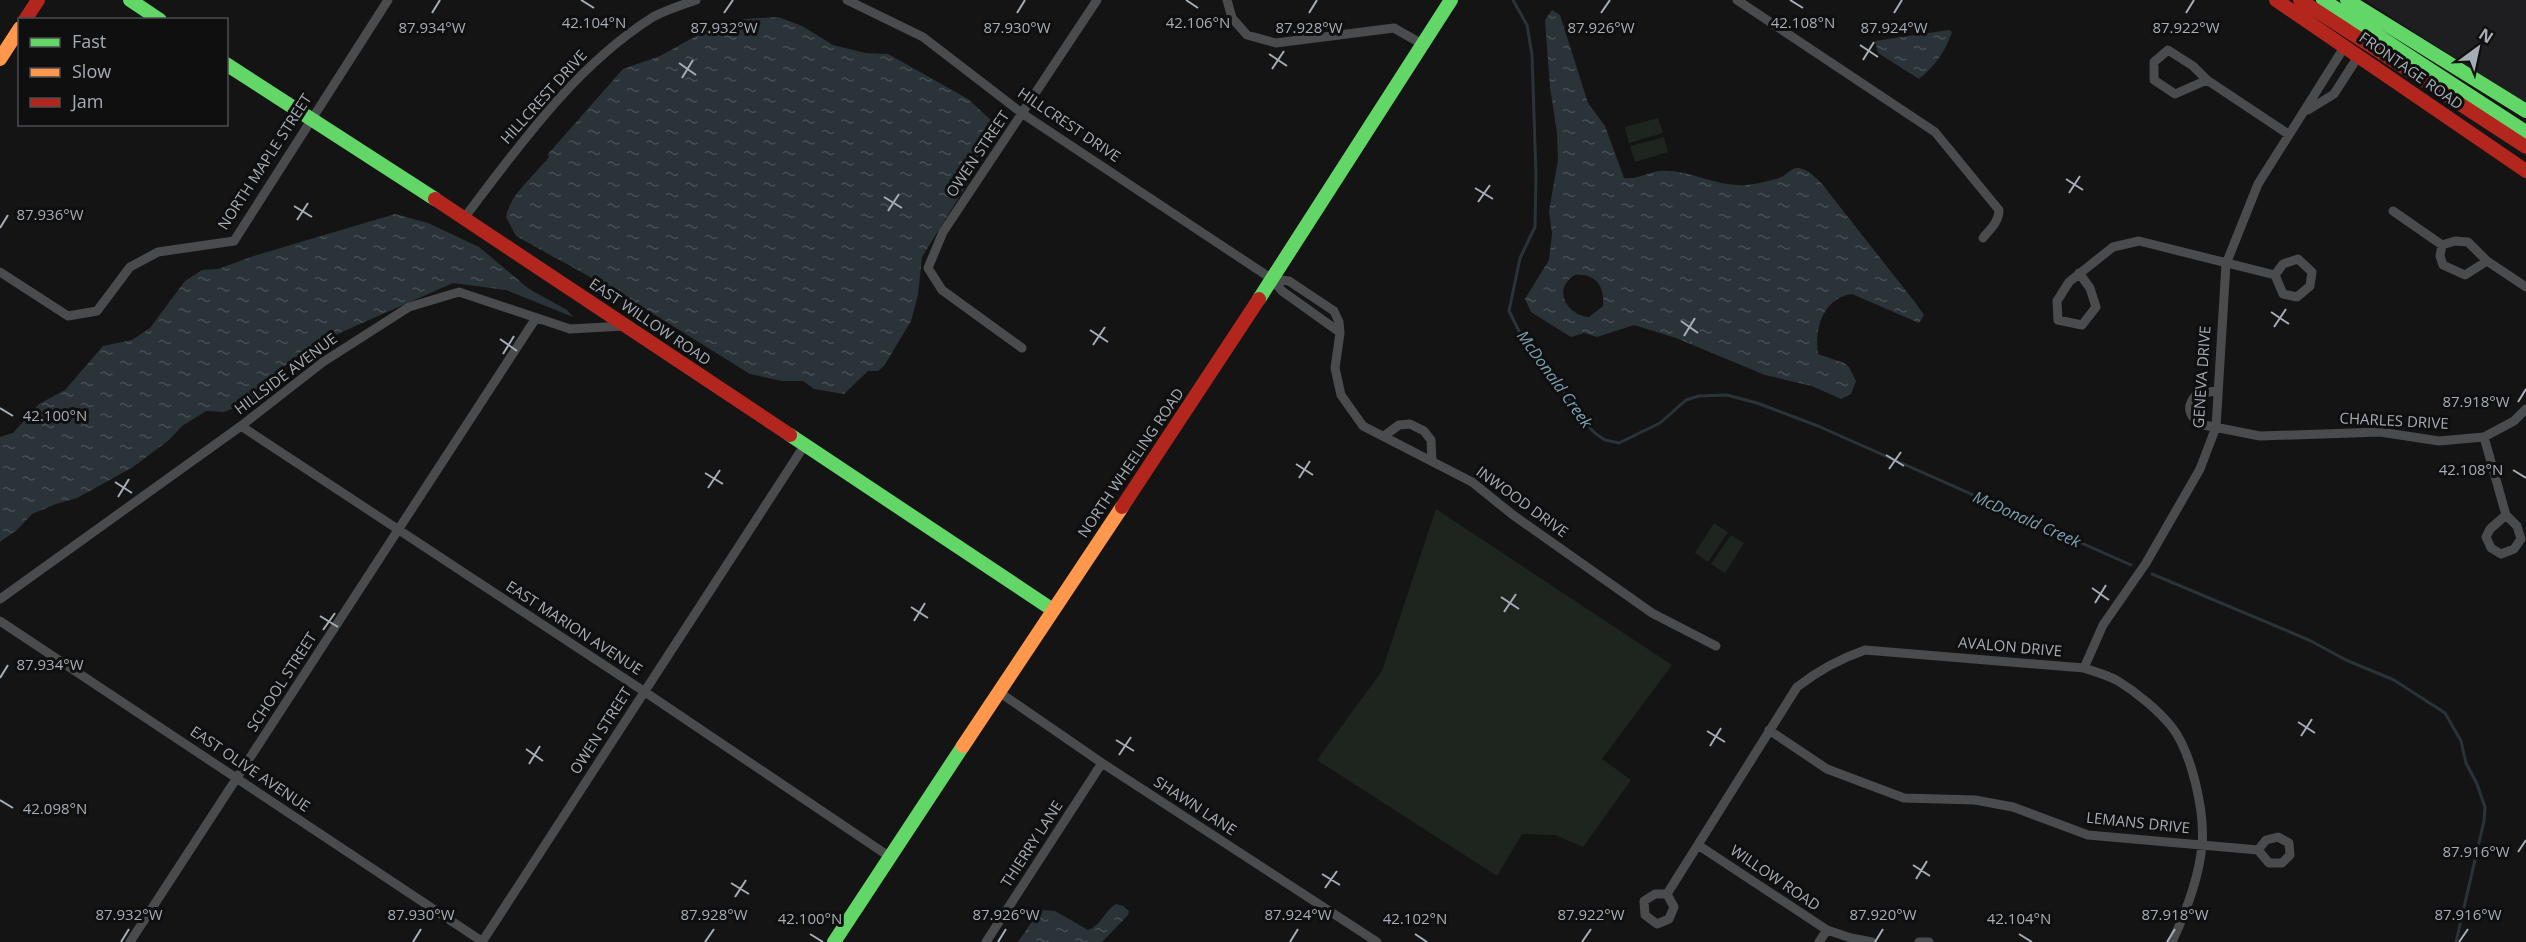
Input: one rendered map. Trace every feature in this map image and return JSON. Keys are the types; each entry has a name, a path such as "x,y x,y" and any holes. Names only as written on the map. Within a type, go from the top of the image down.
{"main road":[{"path":"26,18 38,0"},
{"path":"130,0 157,18"},
{"name":"NORTH WHEELING ROAD","path":"834,942 1272,279 1451,0"},
{"name":"FRONTAGE ROAD","path":"2276,0 2526,171"},
{"path":"2300,0 2526,147"},
{"path":"2323,0 2526,132"},
{"name":"FRONTAGE ROAD","path":"2347,0 2526,111"},
{"path":"0,58 18,31"},
{"name":"EAST WILLOW ROAD","path":"228,65 464,218 1053,610"}],"street":[{"name":"NORTH MAPLE STREET","path":"0,272 68,316 98,311 130,267 158,252 234,241 388,0"},
{"name":"HILLCREST DRIVE","path":"464,218 528,134 594,62 654,16 696,0"},
{"name":"HILLCREST DRIVE","path":"847,0 922,37 1023,114 1272,279"},
{"name":"OWEN STREET","path":"1022,348 942,290 928,268 944,232 1097,0"},
{"path":"1227,0 1232,18 1247,35 1276,43 1394,28 1422,44"},
{"path":"1737,0 1935,132 1999,210 1999,217 1983,238"},
{"name":"GENEVA DRIVE","path":"2084,668 2103,625 2146,563 2200,469 2216,427 2226,264 2258,183 2288,134 2306,111 2345,46"},
{"path":"2207,80 2175,94 2154,80 2154,62 2168,50 2193,66 2207,80 2288,134"},
{"name":"GENEVA DRIVE","path":"2306,111 2334,94 2359,55"},
{"path":"2393,211 2442,244 2455,241 2468,242 2487,261 2526,287"},
{"path":"2079,273 2090,288 2096,307 2082,325 2058,320 2057,301 2069,282 2079,273 2113,247 2139,241 2275,275"},
{"path":"2442,244 2440,256 2443,265 2465,275 2487,261"},
{"path":"2298,259 2312,272 2310,286 2297,297 2283,294 2275,275 2283,264 2298,259"},
{"name":"INWOOD DRIVE","path":"1272,279 1289,282 1334,311 1339,322 1335,368 1341,396 1363,426 1472,482 1513,515 1652,613 1716,646"},
{"name":"HILLSIDE AVENUE","path":"0,599 241,426 323,362 409,307 459,292 570,329 626,326"},
{"name":"SCHOOL STREET","path":"130,942 536,318"},
{"name":"CHARLES DRIVE","path":"2217,390 2195,396 2189,406 2189,413 2199,424 2260,436 2380,432 2439,441 2484,437 2514,421 2526,409"},
{"path":"1384,436 1399,425 1410,424 1424,431 1431,440 1432,461"},
{"name":"EAST MARION AVENUE","path":"241,426 645,692 890,857"},
{"path":"2484,437 2506,515 2517,526 2521,538 2514,549 2502,554 2491,548 2487,537 2490,528 2506,515"},
{"name":"OWEN STREET","path":"482,942 804,446"},
{"name":"EAST OLIVE AVENUE","path":"0,621 482,942"},
{"name":"AVALON DRIVE","path":"1667,894 1797,687 1818,670 1840,658 1865,650 2084,668 2118,681 2149,705 2172,727 2189,763 2200,798 2202,845 2188,906 2172,942"},
{"name":"SHAWN LANE","path":"999,692 1102,763 1377,942"},
{"name":"LEMANS DRIVE","path":"1769,730 1827,769 1904,798 1975,800 2013,807 2088,835 2258,850"},
{"name":"THIERRY LANE","path":"986,942 1102,763"},
{"name":"WILLOW ROAD","path":"1698,845 1827,930 1872,942"},
{"path":"1819,942 1827,930"},
{"path":"1919,942 1929,942"}],"shaded area":[{"path":"2365,0 2526,0 2526,104"},
{"path":"1658,118 1663,133 1629,143 1625,127"},
{"path":"1664,137 1668,152 1635,162 1630,146"},
{"path":"1436,509 1672,665 1602,759 1631,780 1583,847 1555,835 1522,834 1497,876 1317,760 1382,671"},
{"path":"1714,523 1728,532 1708,562 1695,553"},
{"path":"1731,535 1744,543 1725,573 1711,564"}],"water":[{"path":"1552,10 1560,15 1588,103 1605,126 1624,178 1671,171 1725,184 1747,185 1779,178 1799,168 1809,172 1822,184 1924,315 1919,323 1852,294 1842,297 1827,308 1819,325 1818,354 1849,367 1856,381 1851,394 1841,399 1812,386 1765,375 1676,338 1634,325 1597,337 1584,333 1571,337 1531,312 1525,299 1549,260 1552,234 1549,211 1558,160 1545,20","holes":["1575,275 1594,279 1601,287 1603,306 1589,317 1581,315 1568,306 1563,293 1568,280"]},
{"path":"778,17 802,26 833,45 865,53 888,54 968,99 993,122 995,139 922,257 918,295 911,321 884,366 878,371 868,371 844,394 814,389 803,381 782,381 750,374 623,295 516,236 506,217 512,200 549,157 548,154 623,69 660,56 716,25 745,19"},
{"path":"1949,30 1952,32 1943,52 1935,64 1919,79 1878,53 1875,41"},
{"path":"395,214 428,223 479,247 529,289 567,310 573,317 506,290 453,283 344,331 300,354 282,368 262,397 224,412 206,411 182,426 169,440 133,467 77,498 32,514 18,529 0,542 0,437 13,433 39,404 65,390 103,346 132,340 150,328 185,281 202,270 218,269"},
{"path":"1116,904 1129,911 1128,915 1102,942 1018,942 1040,910 1055,911 1088,930 1097,925"}],"waterway":[{"name":"McDonald Creek","path":"1513,0 1527,25 1532,55 1536,175 1535,227 1520,258 1509,311 1524,341 1550,371 1583,421 1596,434 1605,440 1619,443 1660,423 1686,400 1699,396 1727,395 1757,403 1818,426 2131,565"},
{"name":"McDonald Creek","path":"2152,574 2309,640 2346,660 2394,680 2445,713 2461,741 2466,763 2485,807 2484,821 2456,942"}],"traffic: fast":[{"path":"130,0 157,18"},
{"path":"1259,299 1451,0"},
{"path":"2323,0 2526,132"},
{"path":"2347,0 2526,111"},
{"path":"228,65 435,199"},
{"path":"790,435 1053,610"},
{"path":"834,942 963,746"}],"traffic: slow":[{"path":"0,59 18,31"},
{"path":"963,746 1122,507"}],"traffic: jam":[{"path":"26,18 38,0"},
{"path":"2276,0 2526,171"},
{"path":"2300,0 2526,147"},
{"path":"435,199 790,435"},
{"path":"1122,507 1259,299"}]}
